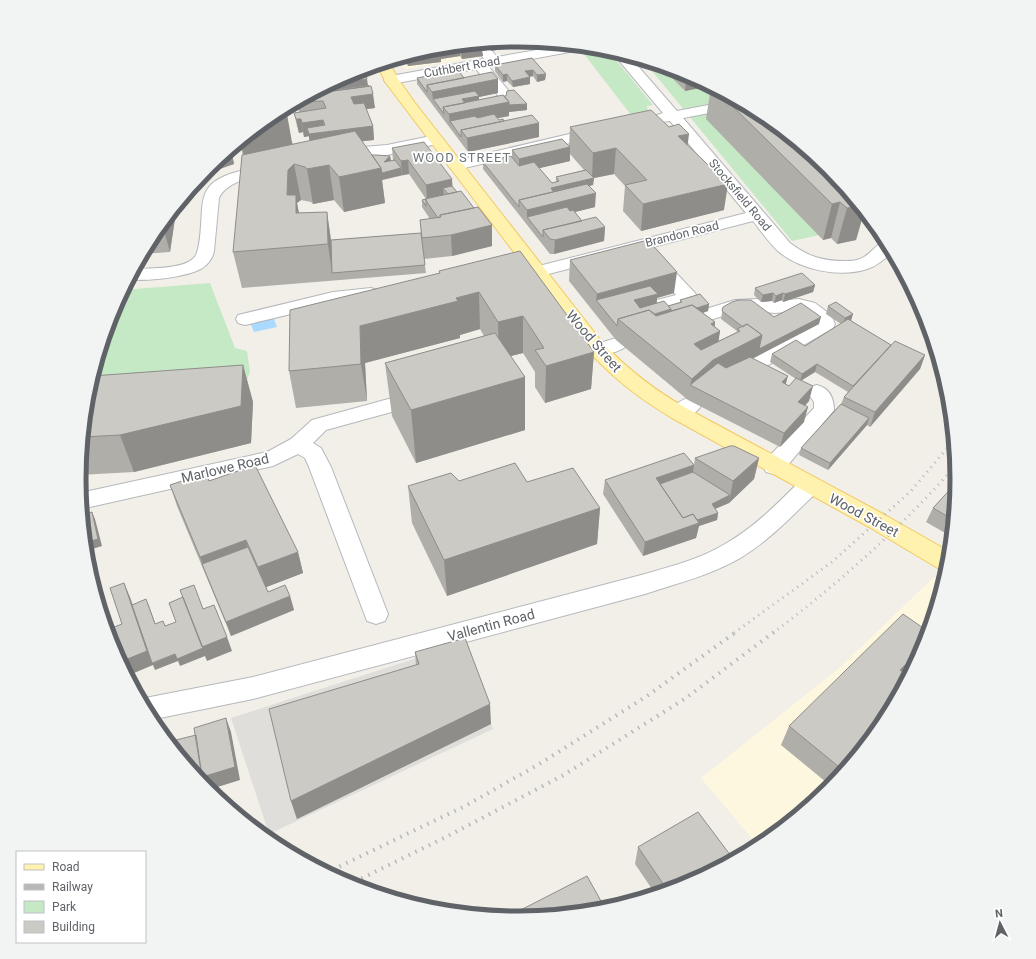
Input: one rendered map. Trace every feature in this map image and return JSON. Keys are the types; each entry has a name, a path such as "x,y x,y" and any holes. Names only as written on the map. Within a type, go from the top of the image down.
{"main road":[{"name":"Wood Street","path":"385,68 391,80 537,272 598,350 622,374 650,396 686,408 774,466 943,559"}],"street":[{"path":"483,49 494,62"},
{"name":"Cuthbert Road","path":"391,80 561,50"},
{"name":"Stocksfield Road","path":"627,61 784,247 796,257 813,264 835,267 860,265 878,256 885,249"},
{"path":"479,64 506,95"},
{"path":"650,120 733,104"},
{"path":"456,165 546,138 611,129"},
{"path":"326,156 387,150 436,140"},
{"path":"137,274 181,271 192,268 204,255 211,198 217,186 230,180 284,165"},
{"name":"Brandon Road","path":"537,272 757,215"},
{"path":"641,245 688,297 664,304"},
{"path":"245,319 333,298 388,292"},
{"path":"664,329 735,306 756,304 775,307 800,305 808,307 824,319 826,324 769,356 720,380"},
{"path":"598,350 619,343"},
{"name":"Marlowe Road","path":"86,500 273,458 299,444 318,425 399,403 413,383 426,378"},
{"path":"774,466 824,410 824,401 817,392"},
{"path":"299,444 313,453 320,467 376,614"},
{"name":"Vallentin Road","path":"150,708 253,688 645,584 706,564 744,544 773,521 810,485"}],"shaded area":[{"path":"460,51 492,55 405,69 402,63 434,55"},
{"path":"934,577 939,580 928,619 918,645 893,696 878,720 843,765 824,785 781,823 754,841 701,778 837,670"},
{"path":"460,644 493,729 270,833 231,718"}],"green space":[{"path":"589,53 614,58 653,105 647,106 648,111 631,115 584,54"},
{"path":"649,68 668,74 685,91 700,88 734,105 761,122 819,235 792,241"},
{"path":"210,283 235,348 247,351 250,372 246,382 94,393 108,340 129,289"}],"water":[{"path":"272,314 277,327 254,332 249,320"}],"building":[{"path":"482,49 461,52 461,51"},
{"path":"532,58 546,74 537,75 533,70 525,71 530,77 512,81 507,74 503,75 495,65"},
{"path":"458,70 464,78 427,85 427,92 417,78"},
{"path":"492,72 498,79 432,92 427,85"},
{"path":"366,75 367,79 349,82"},
{"path":"368,85 369,86 328,91"},
{"path":"371,86 373,94 351,97 354,104 364,103 373,126 309,134 307,128 325,125 323,120 302,123 301,119 296,119 294,113 326,108 323,101 309,102 327,92"},
{"path":"514,90 527,104 509,105 509,102 504,96 506,96 507,91"},
{"path":"475,91 479,96 462,99 465,103 443,107 444,114 433,99"},
{"path":"503,95 509,102 449,114 443,107"},
{"path":"728,102 758,120 803,154 824,174 854,207 847,208 840,202 832,204"},
{"path":"651,110 669,127 679,124 689,134 678,136 728,184 643,204 625,185 647,180 616,148 593,153 570,127"},
{"path":"494,114 499,120 503,119 504,121 461,130 461,137 450,121 475,116 477,118"},
{"path":"532,115 539,123 467,138 461,130"},
{"path":"355,131 381,168 339,177 329,165 307,169 294,164 288,170 287,195 296,195 296,213 327,212 328,244 233,252 242,155"},
{"path":"562,139 570,147 519,159 512,150"},
{"path":"424,142 452,179 426,185 408,160 401,161 392,148"},
{"path":"372,155 390,156 384,162 395,160 401,168 382,173 381,168"},
{"path":"511,156 519,166 534,162 552,183 559,181 556,177 586,170 594,178 551,188 553,191 565,189 519,200 519,207 483,162"},
{"path":"587,184 596,193 527,210 519,200"},
{"path":"452,186 457,192 448,194 443,188"},
{"path":"461,191 474,208 440,215 438,218 425,199"},
{"path":"426,199 426,206 422,200"},
{"path":"478,207 492,225 451,235 422,238 420,220 441,217 440,215"},
{"path":"567,207 570,211 573,210 582,221 543,230 543,237 527,217"},
{"path":"596,217 605,227 555,240 550,239 543,230"},
{"path":"421,233 425,265 332,273 331,240"},
{"path":"648,240 677,272 597,294 570,260"},
{"path":"520,251 594,352 546,366 535,350 544,348 523,316 498,322 479,292 456,298 458,301 360,326 361,364 289,371 290,310 440,273 439,271"},
{"path":"802,273 815,285 776,296 773,293 763,295 755,288"},
{"path":"650,286 658,294 634,300 640,308 664,301 671,309 655,314 649,310 618,319 617,326 596,300"},
{"path":"700,294 709,304 697,308 692,305 671,311 668,306 682,302 680,300"},
{"path":"738,300 751,300 774,317 801,303 821,317 759,349 762,335 747,324 743,327 722,311 723,307"},
{"path":"836,302 853,314 845,318 828,306"},
{"path":"692,305 715,322 711,324 720,331 694,344 701,350 740,331 737,329 747,324 762,335 713,360 692,379 618,319 649,310 656,316"},
{"path":"848,319 891,345 853,386 817,364 802,374 772,354 796,340 805,346"},
{"path":"495,333 525,377 411,410 385,363"},
{"path":"895,341 925,355 875,412 844,397"},
{"path":"750,357 788,376 782,382 789,386 796,378 813,386 798,402 808,407 784,433 690,385 718,363 726,368"},
{"path":"243,365 241,406 120,435 88,437 98,376"},
{"path":"841,404 869,418 830,463 801,448"},
{"path":"734,446 759,458 733,481 695,458"},
{"path":"684,453 694,465 656,478 683,518 693,514 699,523 645,542 605,480"},
{"path":"515,463 527,482 573,468 600,508 444,560 408,486 451,473 459,481"},
{"path":"255,465 298,552 258,567 246,540 200,557 170,485 206,473 209,481"},
{"path":"693,472 730,495 712,504 718,513 697,520 693,514 683,518 660,484"},
{"path":"950,490 949,517 933,508"},
{"path":"92,512 98,539 90,541 89,536 87,514"},
{"path":"248,547 268,592 285,585 290,596 226,622 202,564"},
{"path":"124,583 147,651 125,660 111,628 122,624 110,588"},
{"path":"194,585 203,609 214,605 227,637 202,647 180,590"},
{"path":"183,597 203,648 177,659 175,654 152,663 132,605 146,599 155,624 163,621 165,626 176,622 169,603"},
{"path":"903,614 924,629 912,659 900,670 905,674 893,696 878,720 840,768 789,726"},
{"path":"465,638 490,704 291,801 269,709 419,664 415,652"},
{"path":"226,718 235,767 204,776 202,774 194,728"},
{"path":"196,735 202,774 193,765 173,741"},
{"path":"698,812 731,856 684,879 665,886 638,847"},
{"path":"587,876 603,904 546,911 517,912"}],"railway":[{"path":"734,633 832,562 911,491 949,445"},
{"path":"773,633 798,614 869,554 914,510 950,472"},
{"path":"333,870 467,805 541,763 647,696 736,632"},
{"path":"357,881 444,838 562,776 686,698 774,632"}],"district":[{"name":"WOOD STREET","path":"462,157"}]}
